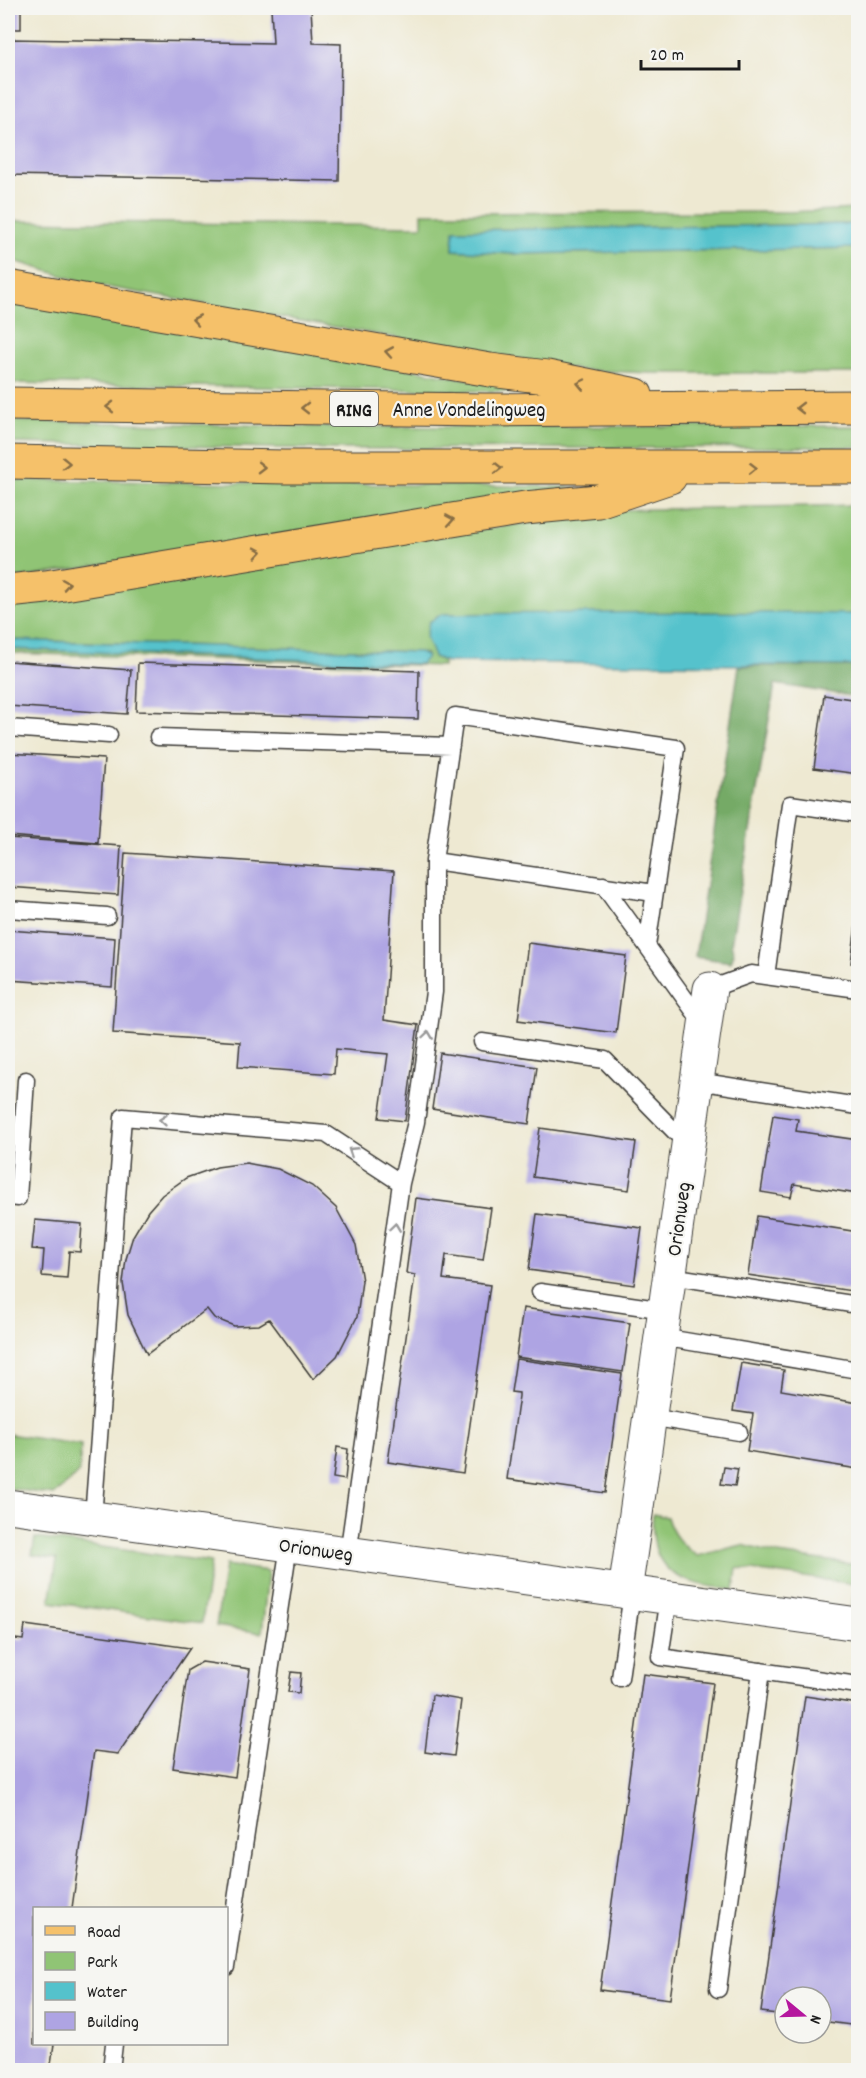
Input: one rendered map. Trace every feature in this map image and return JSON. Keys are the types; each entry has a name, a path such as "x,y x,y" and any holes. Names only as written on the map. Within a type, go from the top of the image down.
{"main road":[{"path":"8,287 479,368 548,377 700,408"},
{"name":"Anne Vondelingweg","path":"8,404 473,410 858,407"},
{"path":"8,462 284,467 858,467"},
{"path":"8,591 46,587 525,508 598,501 694,468"}],"street":[{"name":"Orionweg","path":"629,1592 650,1417 710,989"},
{"name":"Orionweg","path":"8,1506 858,1624"}],"lane":[{"path":"348,1554 401,1183 416,1122 434,992 434,861 455,716 676,748 647,946"},
{"path":"8,728 109,735"},
{"path":"158,737 451,746"},
{"path":"766,976 790,804 858,814"},
{"path":"434,861 654,893"},
{"path":"603,885 704,1026"},
{"path":"8,909 107,916"},
{"path":"710,989 751,974 858,989"},
{"path":"482,1042 605,1060 688,1145"},
{"path":"8,1197 18,1198 26,1080"},
{"path":"697,1081 858,1106"},
{"path":"93,1518 123,1116 326,1134 401,1183"},
{"path":"670,1276 858,1305"},
{"path":"540,1292 858,1370"},
{"path":"650,1417 739,1432"},
{"path":"228,1954 289,1545"},
{"path":"620,1678 629,1592"},
{"path":"669,1598 660,1657 858,1685"},
{"path":"718,1989 761,1671"},
{"path":"111,2070 114,2045"}],"green space":[{"path":"858,209 858,224 455,230 453,250 513,254 858,248 858,373 650,373 581,370 90,284 8,259 8,221 422,226 422,213 788,212"},
{"path":"8,304 56,308 541,392 8,383"},
{"path":"8,421 341,427 858,426 858,447 337,449 8,443"},
{"path":"8,480 580,487 8,580"},
{"path":"858,505 858,614 442,614 434,657 443,661 443,666 8,653 8,649 421,664 426,654 419,652 8,640 8,601 612,510"},
{"path":"739,666 858,666 858,697 775,684 731,944 734,953 731,962 695,957"},
{"path":"8,1434 81,1445 79,1473 54,1495 8,1488"},
{"path":"653,1514 667,1517 678,1539 697,1556 742,1545 778,1554 858,1565 858,1607 852,1607 855,1584 737,1568 734,1590 684,1579 672,1573 656,1551"},
{"path":"35,1538 211,1562 202,1623 50,1602 57,1559 32,1555"},
{"path":"225,1565 268,1571 262,1633 216,1626"}],"water":[{"path":"858,224 858,248 513,254 453,250 454,230"},
{"path":"706,612 858,614 858,666 447,662 434,657 426,637 429,622 442,614"},
{"path":"8,640 420,652 427,657 421,664 8,649"}],"building":[{"path":"8,8 21,8 21,29 8,29"},
{"path":"271,8 311,8 313,43 341,44 339,181 8,175 8,39 273,43"},
{"path":"8,661 131,670 127,714 8,706"},
{"path":"138,663 419,671 418,719 136,711"},
{"path":"824,695 858,700 858,774 814,768"},
{"path":"8,753 104,759 98,843 8,836"},
{"path":"8,838 121,846 118,895 8,887"},
{"path":"125,853 394,871 384,1020 418,1025 405,1121 379,1118 388,1054 336,1049 334,1074 238,1067 240,1042 113,1033"},
{"path":"858,917 858,964 851,963"},
{"path":"8,930 115,938 112,987 8,980"},
{"path":"528,943 626,956 616,1033 518,1020"},
{"path":"440,1053 537,1067 529,1124 432,1109"},
{"path":"773,1115 798,1119 796,1131 858,1140 858,1194 794,1184 791,1197 761,1192"},
{"path":"540,1128 636,1142 629,1190 533,1177"},
{"path":"246,1163 278,1169 312,1186 336,1208 356,1245 362,1281 357,1317 337,1356 313,1379 269,1319 259,1325 234,1326 214,1318 207,1309 147,1354 128,1315 123,1283 126,1259 133,1236 148,1211 162,1195 186,1178 217,1167"},
{"path":"416,1198 491,1208 483,1260 446,1255 443,1279 490,1285 463,1473 388,1462 415,1275 406,1273"},
{"path":"537,1214 642,1228 634,1285 529,1270"},
{"path":"757,1216 858,1232 858,1292 748,1275"},
{"path":"35,1220 82,1224 80,1252 69,1251 67,1278 42,1276 44,1250 32,1249"},
{"path":"523,1308 630,1323 623,1372 516,1357"},
{"path":"516,1359 622,1374 605,1493 507,1479 519,1396 519,1393 511,1392"},
{"path":"741,1363 784,1370 781,1390 858,1403 858,1469 747,1451 753,1414 733,1411"},
{"path":"337,1447 348,1449 345,1480 333,1478"},
{"path":"724,1467 738,1469 735,1486 721,1484"},
{"path":"25,1625 190,1648 118,1754 94,1751 72,1907 33,1907 33,2045 54,2045 50,2070 8,2070 8,1638 23,1640"},
{"path":"202,1662 250,1669 235,1777 173,1768 188,1670"},
{"path":"291,1672 301,1673 299,1693 288,1692"},
{"path":"643,1674 713,1683 670,1999 600,1990"},
{"path":"432,1695 461,1700 454,1756 425,1752"},
{"path":"805,1696 858,1704 858,2026 833,2023 833,1985 773,1985 773,2014 761,2012"}]}
